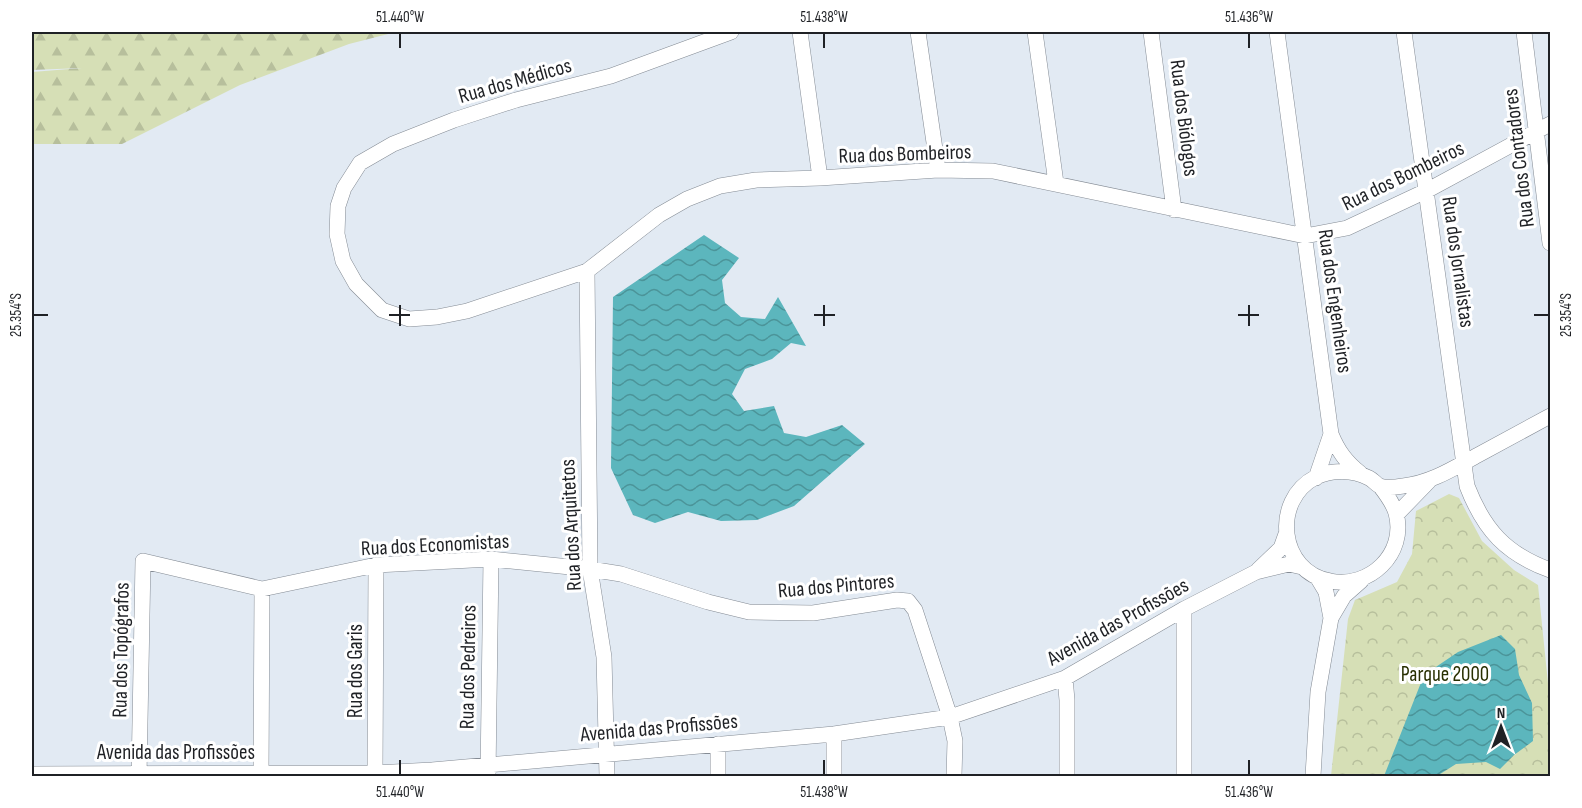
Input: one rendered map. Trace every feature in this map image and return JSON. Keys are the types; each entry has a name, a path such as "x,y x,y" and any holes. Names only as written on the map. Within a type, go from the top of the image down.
{"street":[{"name":"Rua dos Médicos","path":"338,206 344,188 360,163 393,144 454,120 516,100 611,76 731,32"},
{"path":"800,32 820,178"},
{"path":"918,32 938,170"},
{"path":"1035,32 1056,183"},
{"name":"Rua dos Biólogos","path":"1151,32 1174,210"},
{"name":"Rua dos Engenheiros","path":"1277,32 1331,434 1337,449 1347,463 1362,475"},
{"name":"Rua dos Jornalistas","path":"1404,32 1428,190 1467,486 1473,502 1491,532 1519,557 1551,570"},
{"name":"Rua dos Contadores","path":"1524,32 1544,127 1551,243"},
{"name":"Rua dos Bombeiros","path":"338,206 337,234 343,261 356,284 382,310 409,319 437,317 467,311 587,272 659,215 687,199 720,186 756,180 938,170 993,171 1305,236 1347,228 1428,190 1544,127"},
{"name":"Rua dos Arquitetos","path":"587,272 590,569 604,657 607,777"},
{"path":"1380,486 1402,487 1429,481 1551,416"},
{"name":"Rua dos Engenheiros","path":"1316,477 1331,434"},
{"path":"1256,572 1281,548 1292,501 1302,487 1316,477 1331,472 1347,471 1362,475 1380,486 1390,499 1397,514 1398,530 1395,545 1383,565 1344,596 1331,618 1318,692 1313,777"},
{"path":"1397,514 1429,481"},
{"path":"1286,534 1289,546 1302,567"},
{"name":"Rua dos Economistas","path":"143,561 262,589 376,565 492,559 590,569"},
{"name":"Rua dos Pedreiros","path":"488,771 492,559"},
{"name":"Rua dos Topógrafos","path":"139,775 143,561"},
{"path":"1256,572 1289,564 1302,567 1328,581 1346,583 1364,579"},
{"name":"Rua dos Garis","path":"375,775 376,565"},
{"name":"Rua dos Pintores","path":"590,569 621,574 708,602 749,612 813,613 897,600 908,601 915,610 950,717 955,741 954,777"},
{"name":"Avenida das Profissões","path":"32,774 375,775 488,771 607,753 834,734 950,717 1065,678 1184,609 1256,572"},
{"path":"1317,577 1326,592 1331,618"},
{"path":"261,775 262,589"},
{"path":"1184,609 1184,777"},
{"path":"1065,678 1067,777"},
{"path":"834,734 834,777"},
{"path":"718,744 718,777"}],"green space":[{"path":"32,32 396,32 349,44 240,85 122,144 32,144 32,72 82,68 32,70"},
{"name":"Parque 2000","path":"1449,494 1459,498 1482,541 1514,570 1538,585 1550,703 1550,776 1331,776 1348,619 1355,600 1397,582 1412,554 1416,511"}],"water":[{"path":"704,235 739,258 722,280 725,303 741,317 765,319 778,297 806,346 791,343 772,359 745,369 732,394 744,411 774,406 784,433 806,437 842,425 865,444 794,506 757,520 721,521 688,512 655,523 633,515 611,468 613,297"},
{"path":"1501,635 1515,649 1519,675 1532,703 1533,741 1500,769 1486,762 1456,764 1437,776 1384,776 1424,675 1458,652"}]}
